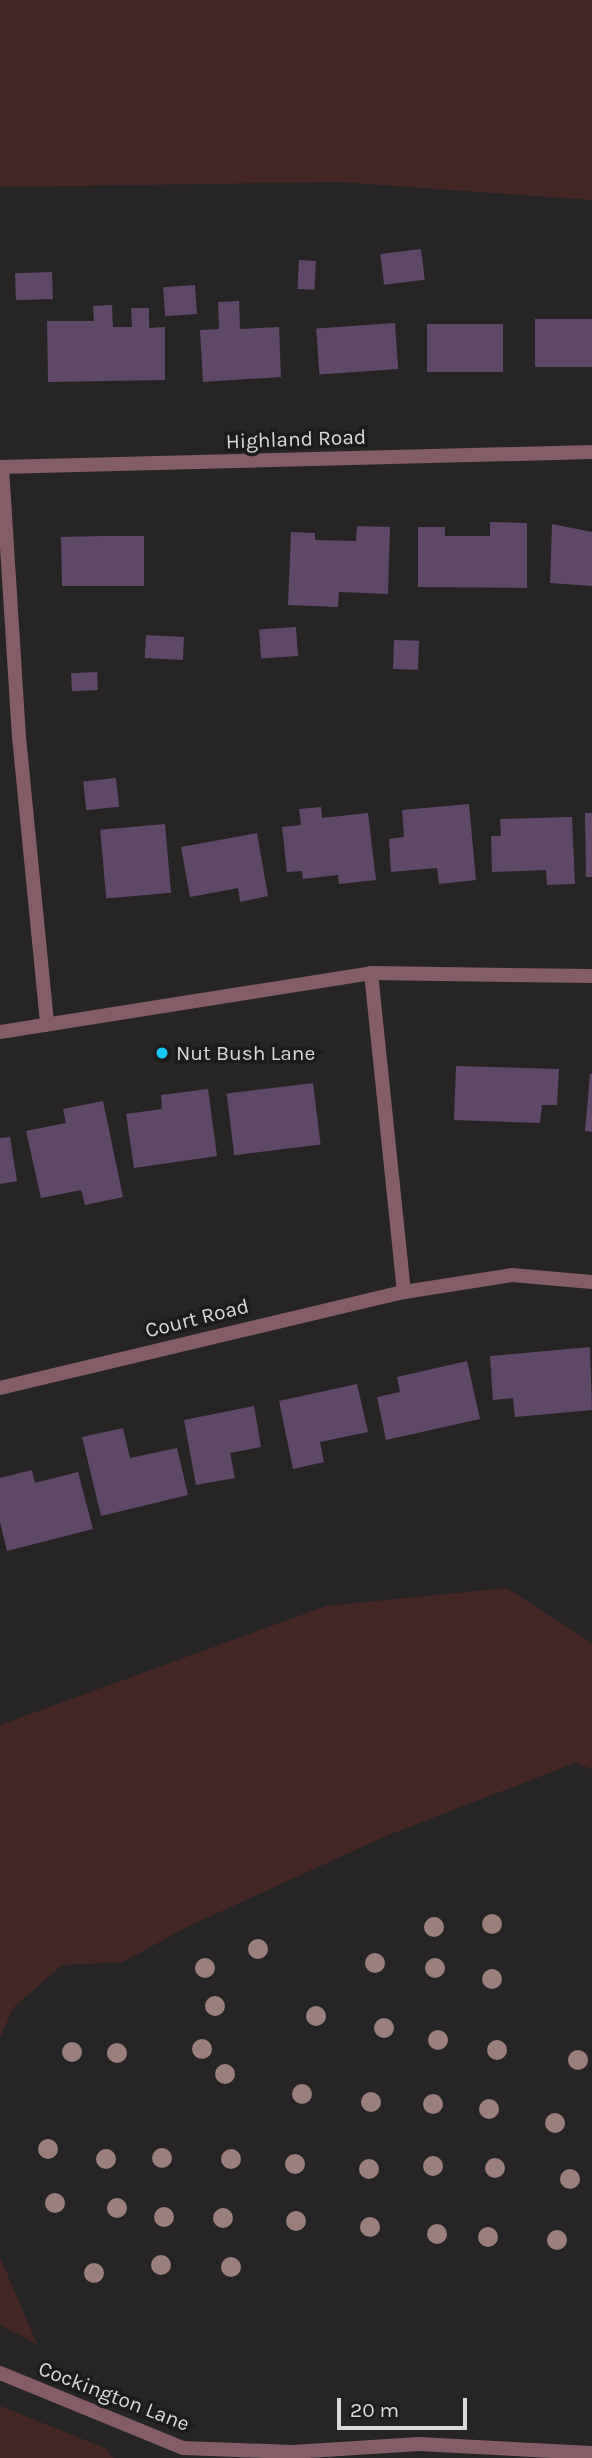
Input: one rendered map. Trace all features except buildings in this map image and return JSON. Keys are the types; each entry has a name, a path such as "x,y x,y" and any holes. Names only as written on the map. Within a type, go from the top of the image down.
{"street":[{"name":"Highland Road","path":"47,1025 19,737 1,467 592,452"},
{"path":"371,973 404,1293"},
{"path":"0,1032 371,973 592,976"},
{"name":"Court Road","path":"0,1388 404,1293 512,1275 592,1282"},
{"name":"Cockington Lane","path":"0,2373 183,2448 293,2452 419,2444 592,2453"}],"shaded area":[{"path":"0,0 592,0 592,200 340,182 0,187"},
{"path":"507,1588 592,1643 592,1769 575,1763 386,1836 189,1926 123,1962 62,1965 13,2008 0,2038 0,1725 326,1606"},
{"path":"0,2257 37,2344 0,2325"},
{"path":"0,2406 107,2449 113,2458 0,2458"}],"place":[{"name":"Nut Bush Lane","path":"162,1053"}]}
